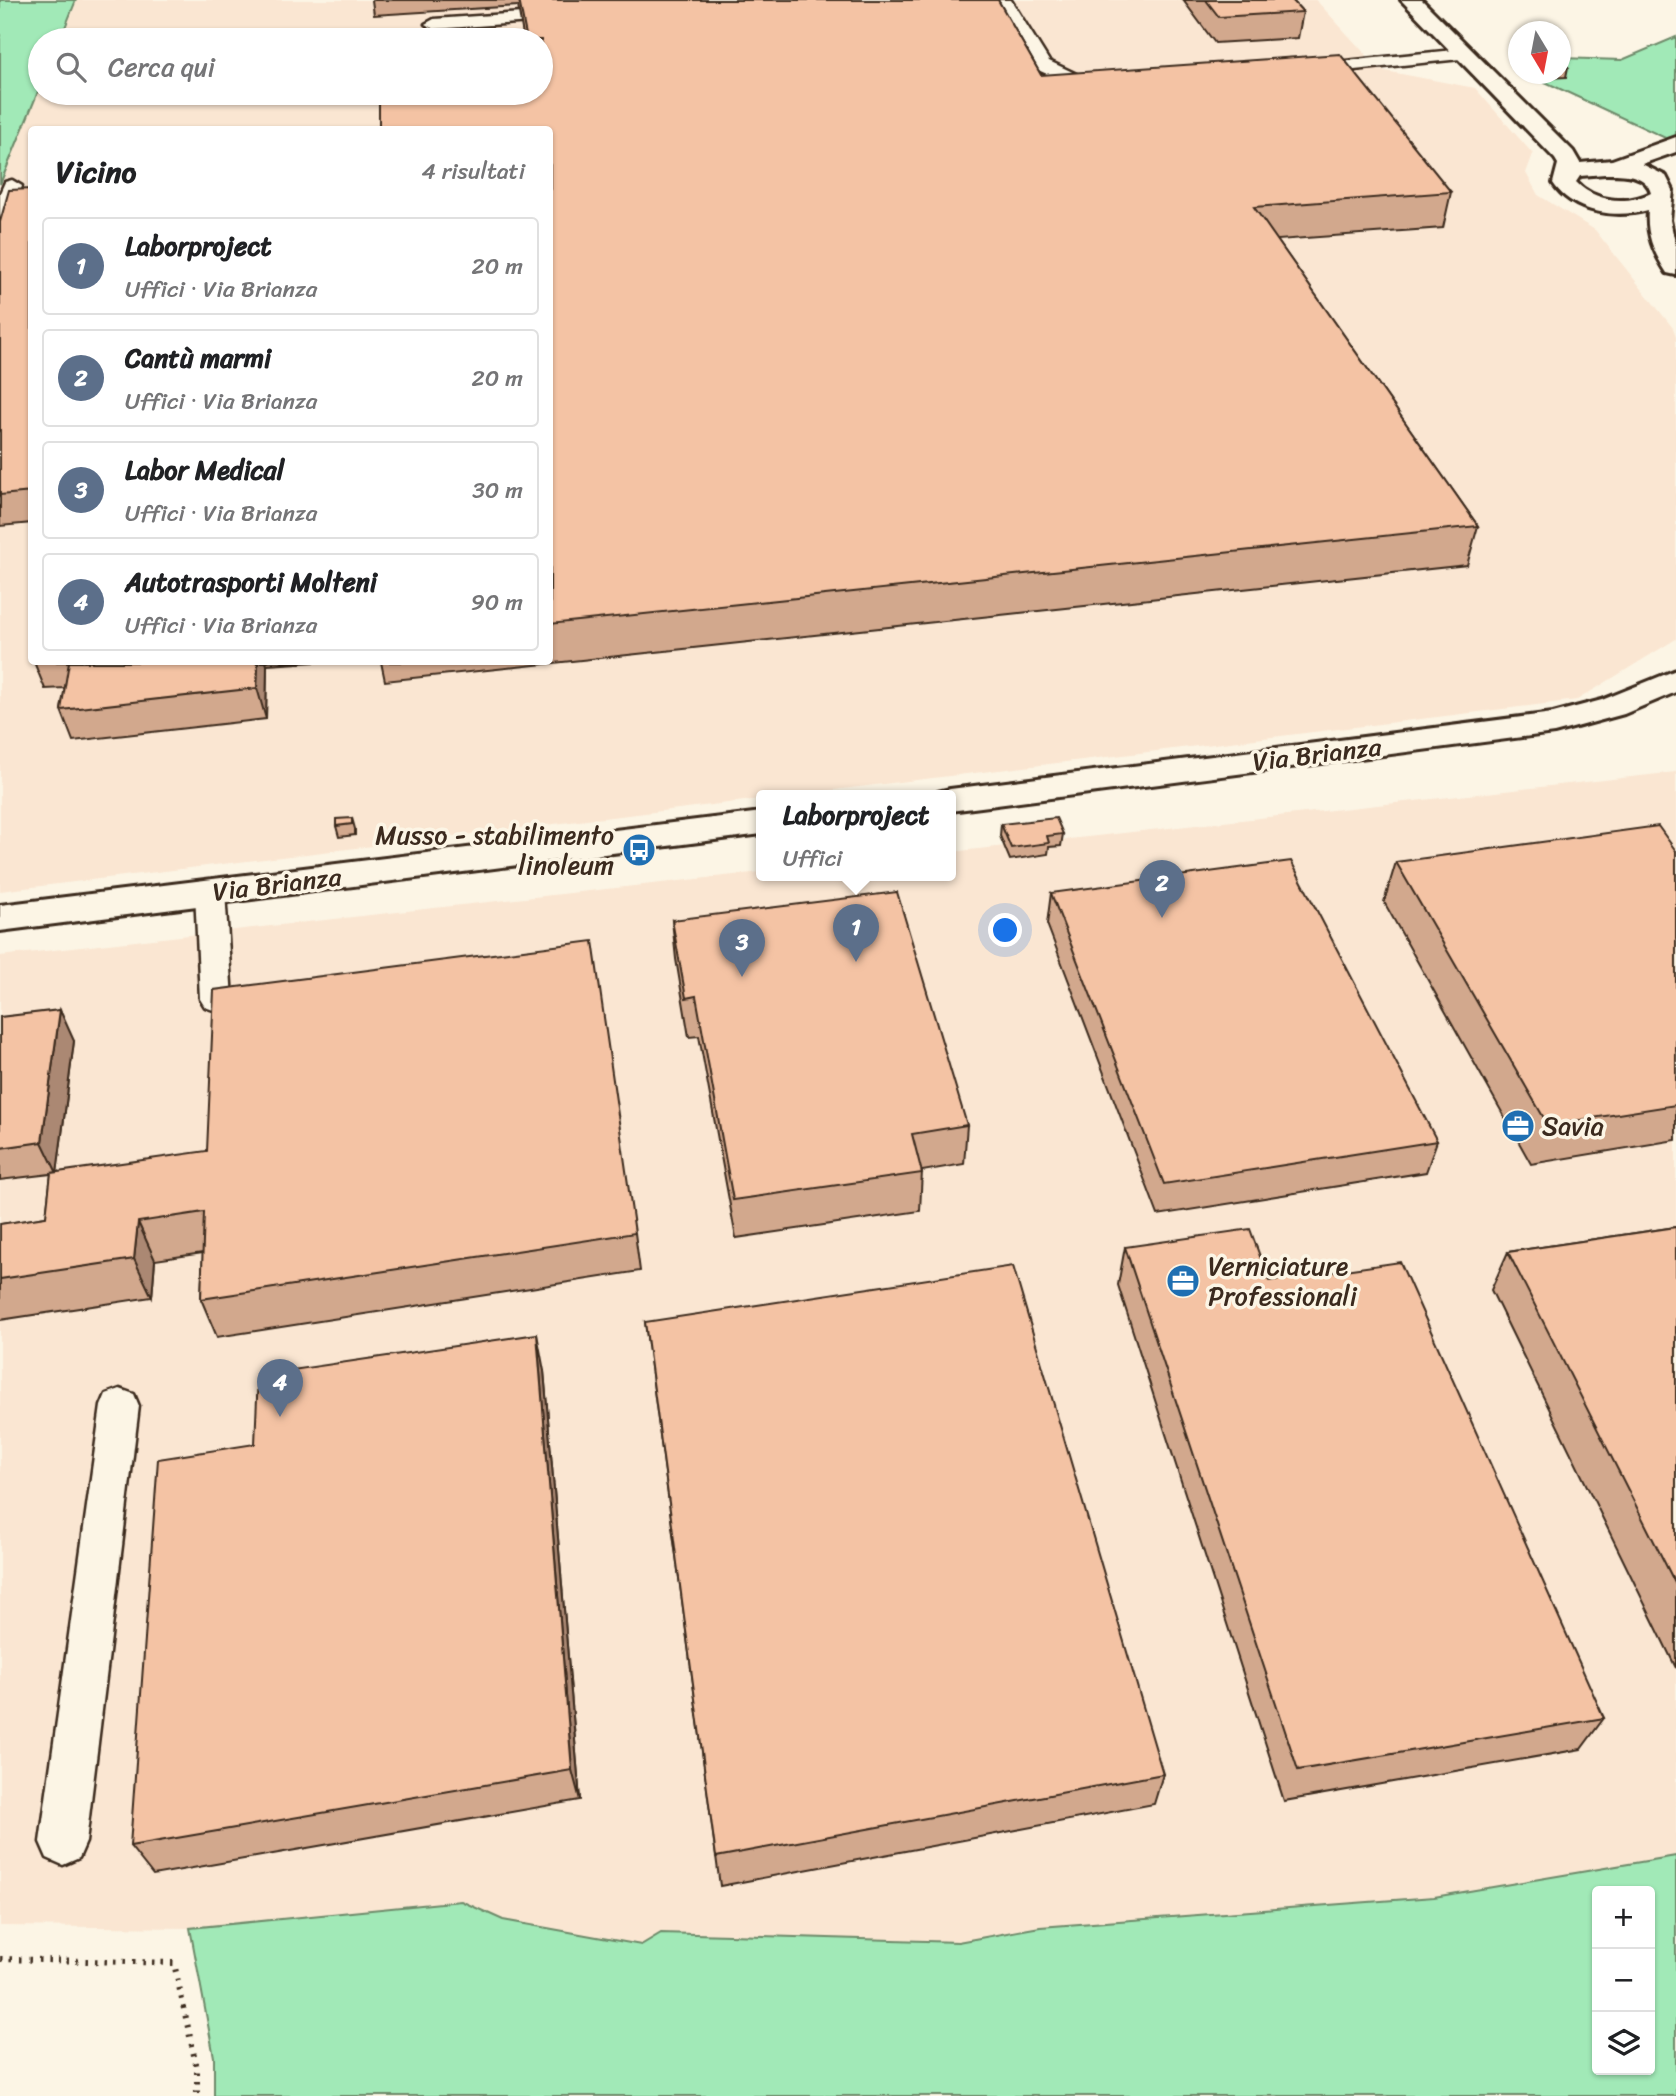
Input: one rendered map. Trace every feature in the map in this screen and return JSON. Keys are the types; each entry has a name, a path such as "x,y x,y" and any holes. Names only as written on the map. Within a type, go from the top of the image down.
{"street":[{"path":"1411,0 1566,165 1576,168 1607,166 1676,144"},
{"path":"1676,160 1660,191 1657,228 1662,246 1676,268"},
{"path":"1566,165 1564,183 1570,191 1601,205 1662,246"},
{"path":"1607,166 1649,176 1660,191"},
{"path":"1601,205 1638,206 1660,191"},
{"name":"Via Brianza","path":"956,799 1554,723 1613,707 1676,680"},
{"name":"Via Brianza","path":"6,913 210,892 756,824"}],"lane":[{"path":"1003,0 1042,65 1097,90 1123,88"},
{"path":"434,24 587,13"},
{"path":"1282,73 1464,54"},
{"path":"0,223 12,186"},
{"path":"210,892 216,999"},
{"path":"63,1842 120,1406"}],"path":[{"path":"0,1959 174,1963 197,2069 197,2096"}],"shaded area":[{"path":"76,0 1316,0 1380,70 1475,88 1533,154 1526,173 1538,195 1595,230 1673,328 1676,336 1676,639 1577,700 834,790 756,790 756,800 0,891 0,184 33,105 553,105 553,28 65,28"},
{"path":"1676,772 1676,1856 1434,1897 1040,1927 958,1942 661,1933 641,1945 503,1920 461,1901 190,1928 0,1926 0,956 756,873 756,881 956,881 956,851"}],"green space":[{"path":"0,0 76,0 65,28 28,28 28,105 33,105 0,184"},
{"path":"1676,37 1676,143 1549,84 1571,84 1571,58 1622,60"},
{"path":"1676,1856 1676,2096 214,2096 214,2057 190,1928 461,1901 503,1920 641,1945 661,1933 958,1942 1040,1927 1434,1897"}],"building":[{"path":"519,0 998,0 1041,75 1340,54 1451,192 1254,207 1478,526 553,624 553,126 379,126 379,105 553,105 553,28 525,28"},
{"path":"1206,0 1292,0 1303,12 1219,17"},
{"path":"28,189 28,492 0,495 0,222 9,190"},
{"path":"68,665 258,665 257,688 61,710"},
{"path":"352,818 352,824 336,826 336,819"},
{"path":"1056,818 1063,834 1047,836 1049,843 1011,848 1001,824"},
{"path":"1658,826 1676,851 1676,1105 1548,1125 1396,862"},
{"path":"1291,861 1437,1141 1164,1184 1051,893"},
{"path":"897,892 967,1125 912,1134 922,1173 733,1200 696,996 686,998 672,920"},
{"path":"593,941 635,1233 201,1299 204,1212 138,1222 134,1259 0,1279 0,1224 46,1217 51,1173 207,1151 214,990"},
{"path":"60,1010 42,1142 0,1148 0,1017"},
{"path":"1676,1227 1676,1585 1508,1252"},
{"path":"1250,1229 1269,1281 1400,1262 1604,1718 1298,1770 1125,1247"},
{"path":"1013,1266 1163,1774 716,1857 645,1322"},
{"path":"537,1334 572,1770 130,1846 158,1459 255,1444 258,1375"}],"place":[{"name":"Musso - stabilimento linoleum","path":"639,850"},
{"name":"Cantù marmi","path":"1162,918"},
{"name":"Laborproject","path":"856,962"},
{"name":"Labor Medical","path":"742,977"},
{"name":"Savia","path":"1518,1126"},
{"name":"Verniciature Professionali","path":"1183,1281"},
{"name":"Autotrasporti Molteni","path":"280,1417"}]}
